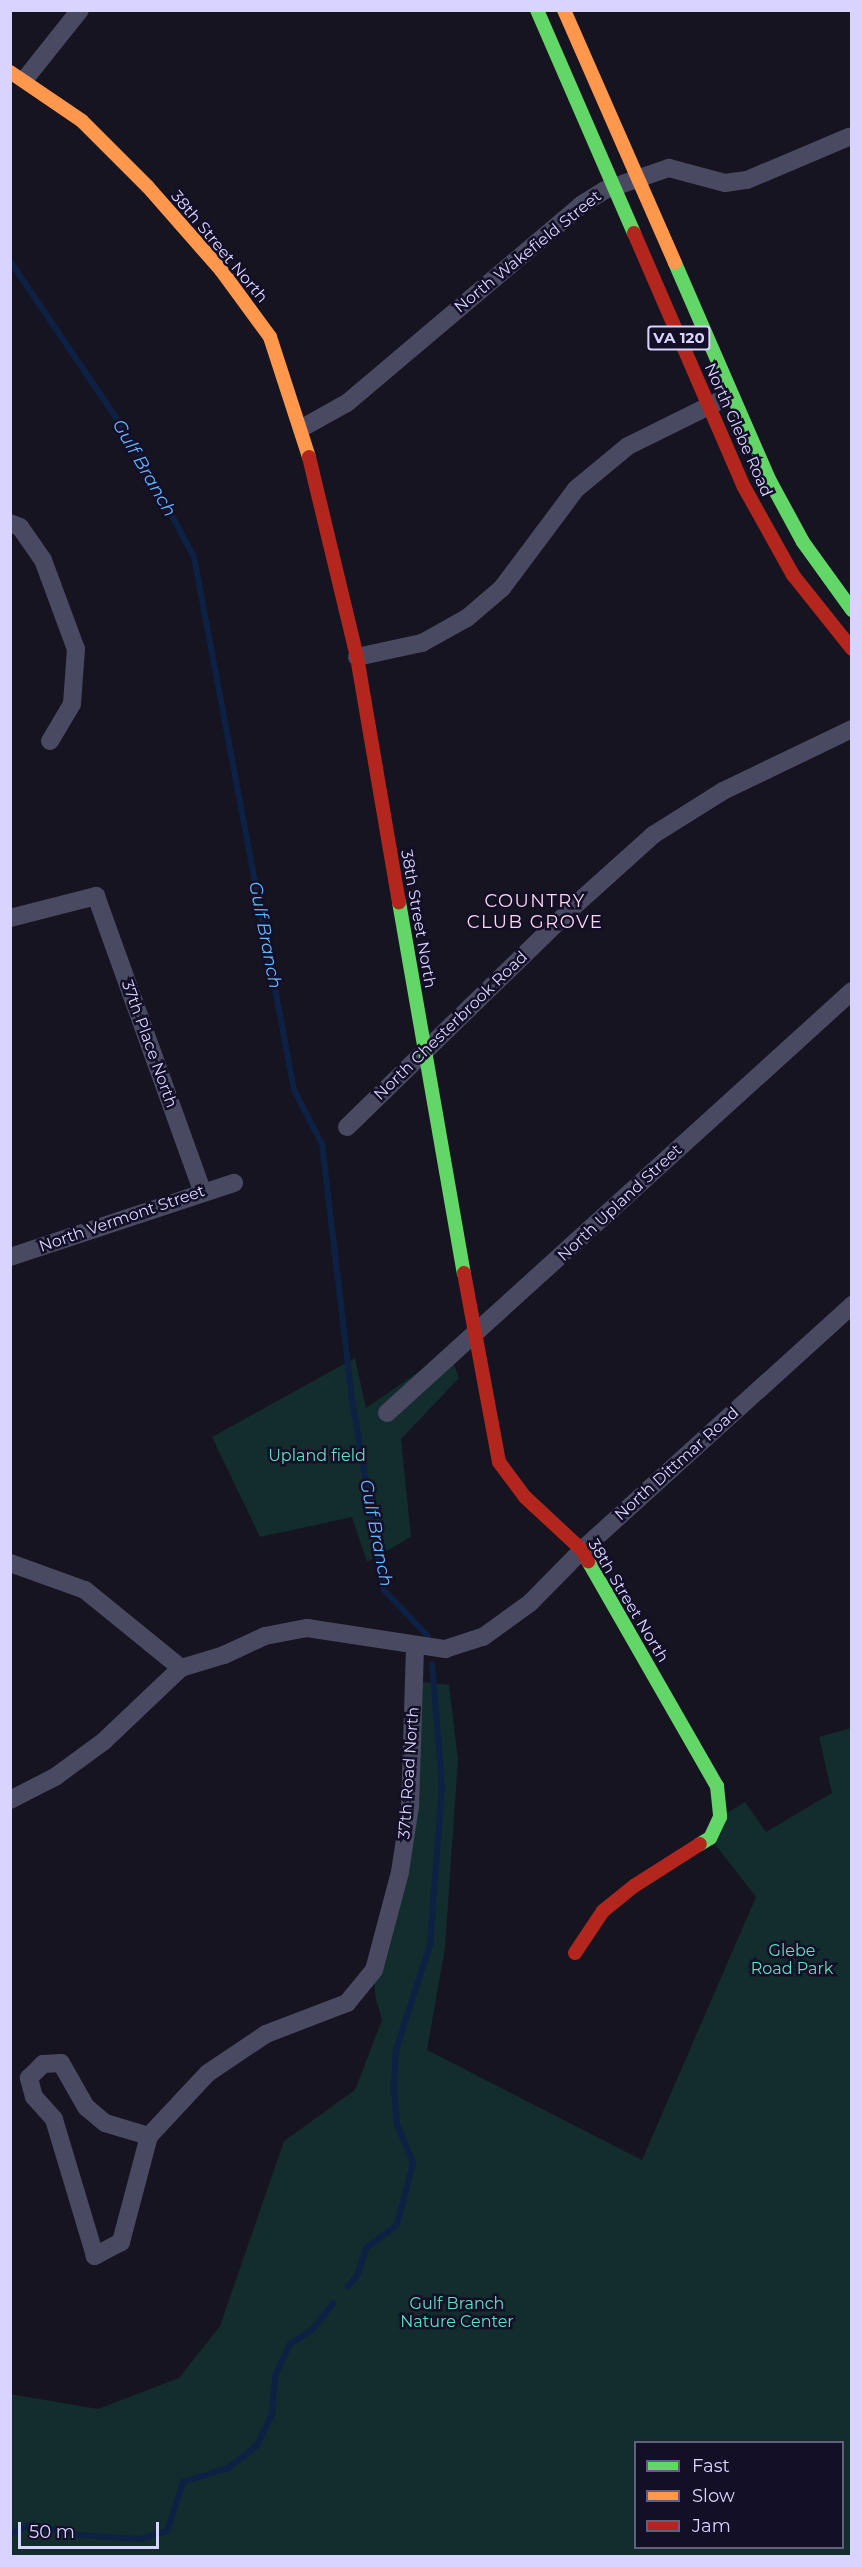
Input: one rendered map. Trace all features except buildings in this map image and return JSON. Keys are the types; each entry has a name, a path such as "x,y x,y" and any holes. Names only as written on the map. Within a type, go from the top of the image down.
{"street":[{"path":"18,75 80,10"},
{"name":"North Glebe Road","path":"537,10 744,487 780,554 852,649"},
{"name":"North Glebe Road","path":"564,10 785,512 852,610"},
{"name":"38th Street North","path":"18,75 82,121 221,270 270,337 303,428 357,657 424,1052 499,1462 525,1497 582,1550 717,1786 720,1817 710,1838 634,1886 603,1911 575,1953"},
{"name":"North Wakefield Street","path":"303,428 347,403 581,206 613,186 669,168 725,183 747,180 849,137"},
{"path":"357,657 422,642 467,618 502,588 576,489 628,446 732,396"},
{"path":"10,523 20,527 43,560 76,649 72,704 50,741"},
{"name":"North Chesterbrook Road","path":"347,1127 653,835 723,791 852,729"},
{"name":"37th Place North","path":"10,918 96,896 202,1191"},
{"name":"North Upland Street","path":"387,1413 477,1335 852,991"},
{"name":"North Vermont Street","path":"10,1257 202,1191 234,1184"},
{"name":"North Dittmar Road","path":"181,1668 224,1655 265,1636 307,1628 445,1650 483,1637 530,1604 582,1550 852,1305"},
{"path":"10,1563 85,1590 181,1668 104,1741 55,1777 10,1800"},
{"name":"37th Road North","path":"149,2136 105,2123 86,2107 61,2063 43,2064 29,2078 34,2097 54,2119 95,2256 121,2242 149,2136 208,2073 266,2034 347,2003 374,1970 400,1872 410,1807 415,1647"}],"green space":[{"name":"Upland field","path":"449,1351 459,1378 401,1439 411,1537 367,1562 352,1517 260,1537 212,1437 355,1358 366,1408"},
{"name":"Gulf Branch Nature Center","path":"414,1681 449,1685 458,1760 445,1948 427,2050 642,2160 756,1897 710,1838 720,1817 745,1802 766,1832 832,1793 819,1737 851,1728 851,2556 11,2556 10,2394 98,2409 179,2378 220,2326 284,2141 355,2090 382,2020 375,1995 374,1970 400,1872"}],"waterway":[{"name":"Gulf Branch","path":"10,261 130,438 194,557 294,1090 322,1144 352,1399 384,1590 428,1636"},
{"name":"Gulf Branch","path":"348,2286 357,2276 366,2248 397,2225 413,2163 397,2124 394,2086 396,2050 430,1945 442,1787 432,1664"},
{"name":"Gulf Branch","path":"10,2534 29,2525 77,2535 140,2539 167,2531 183,2482 228,2468 257,2445 272,2414 275,2376 290,2344 313,2329 333,2303"}],"traffic: fast":[{"path":"537,10 634,233"},
{"path":"675,263 770,481 803,542 852,610"},
{"path":"399,902 464,1273"},
{"path":"588,1561 717,1786 720,1817 710,1838 700,1844"}],"traffic: slow":[{"path":"564,10 675,263"},
{"path":"10,72 82,121 148,187 221,270 270,337 309,457"}],"traffic: jam":[{"path":"634,233 744,487 793,575 852,649"},
{"path":"309,457 357,657 399,902"},
{"path":"464,1273 499,1462 525,1497 582,1550 588,1561"},
{"path":"575,1953 603,1911 634,1886 700,1844"}],"district":[{"name":"COUNTRY CLUB GROVE","path":"535,912"}],"park label":[{"name":"Glebe Road Park","path":"792,1960"}]}
